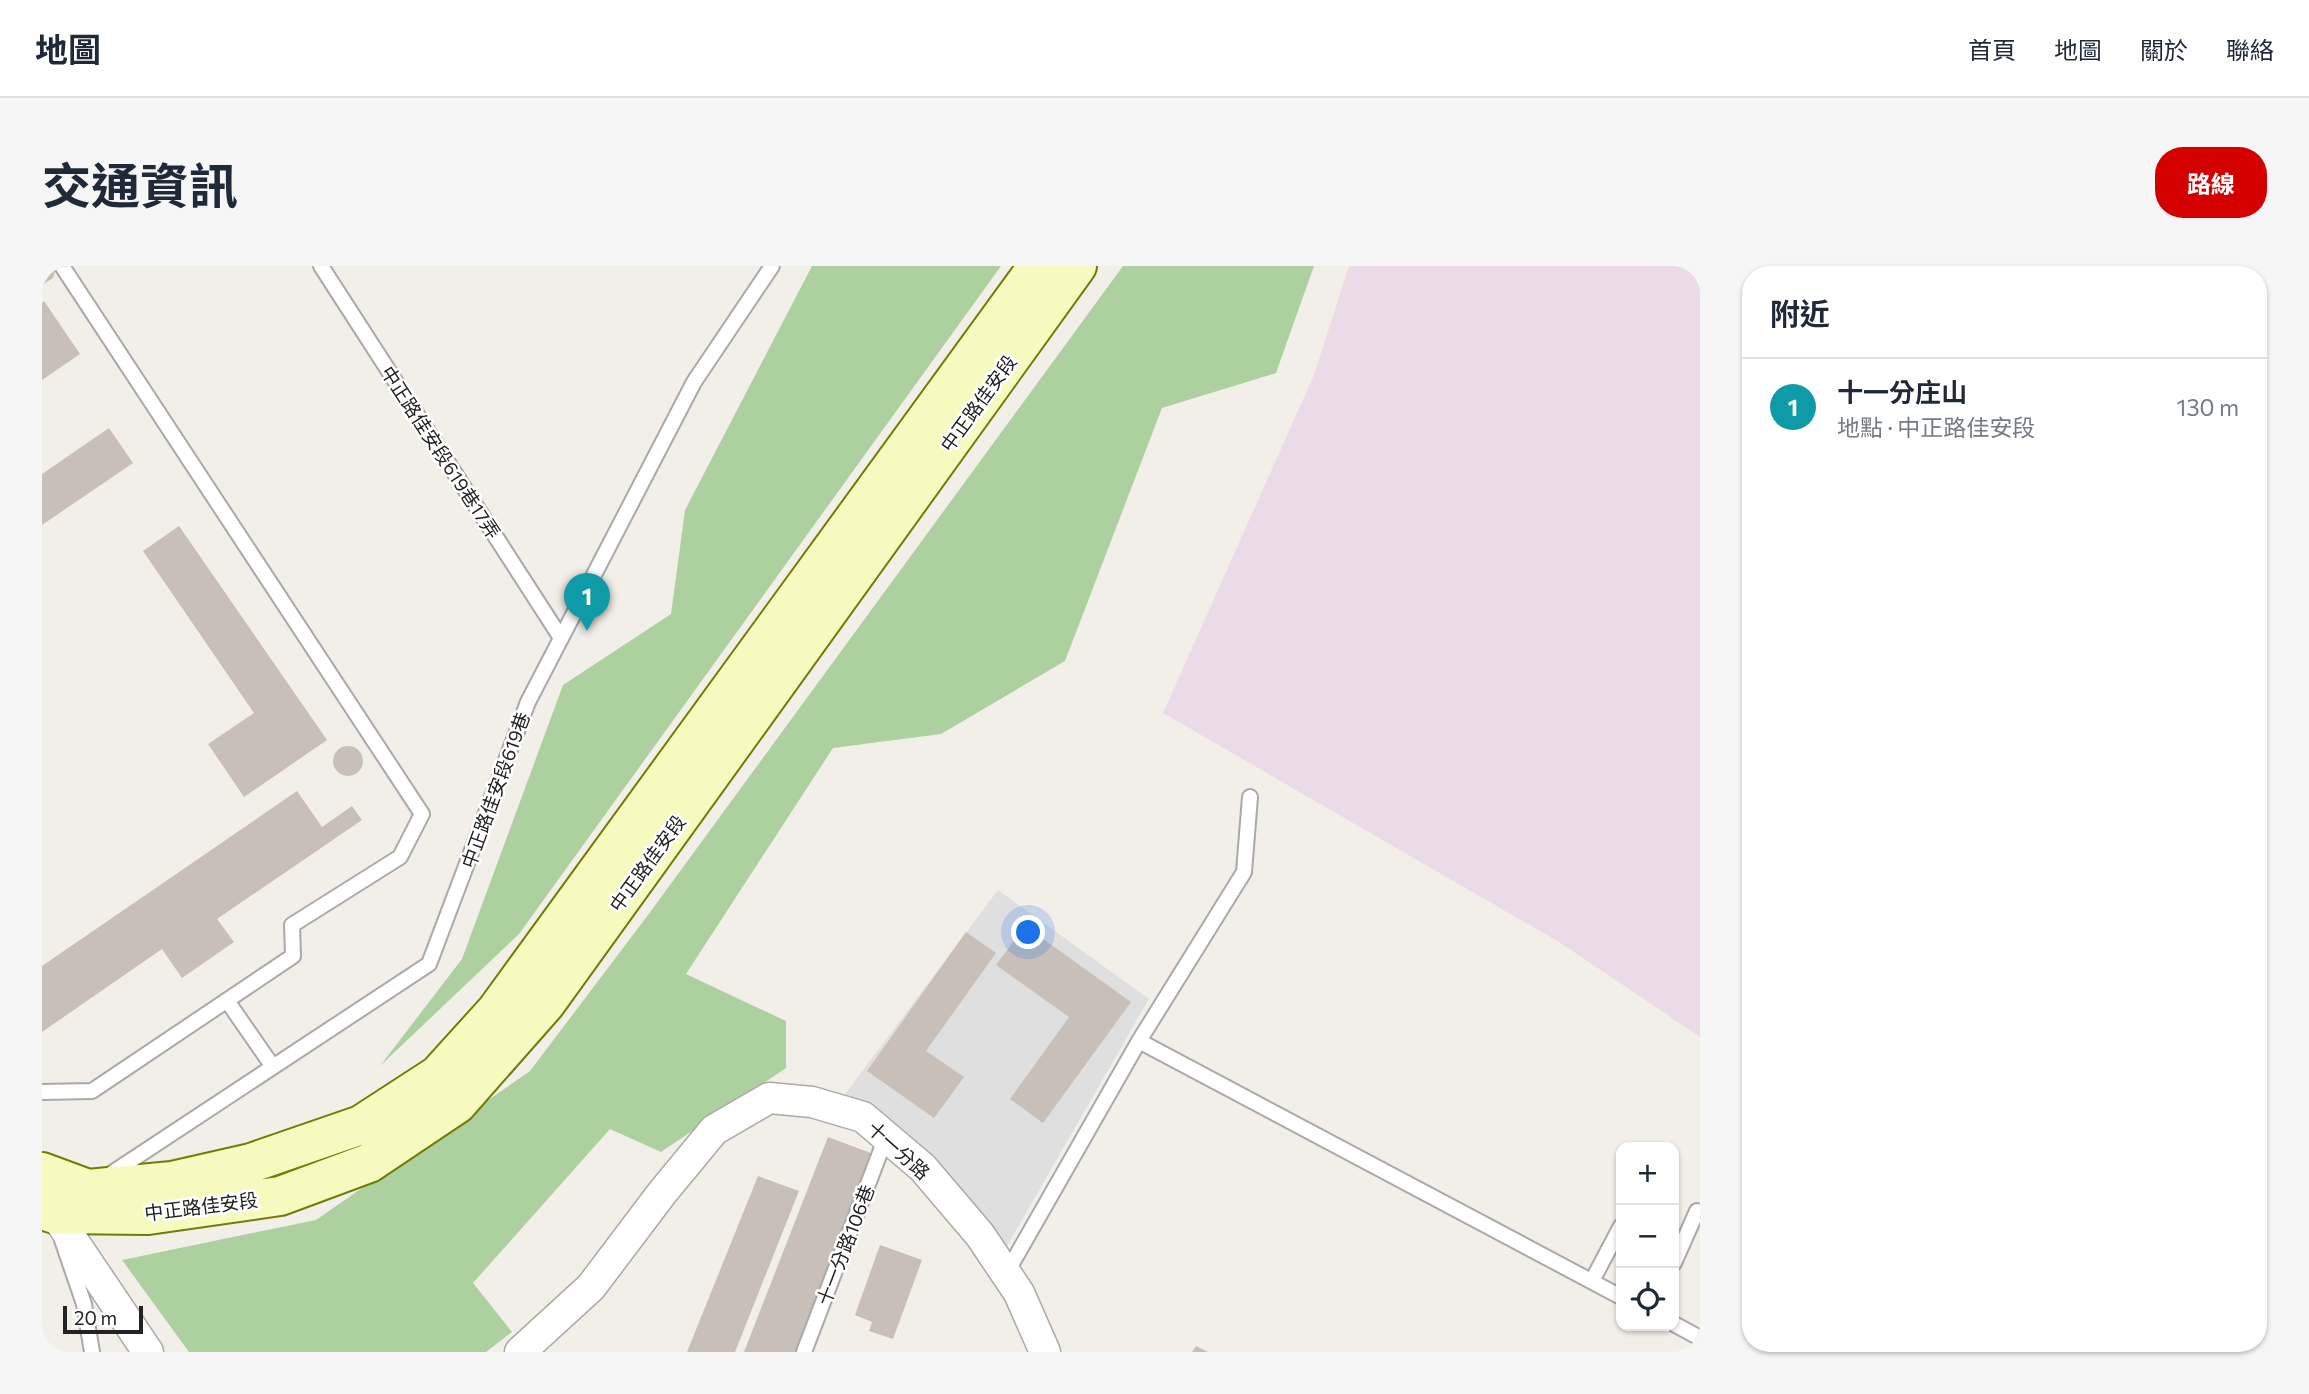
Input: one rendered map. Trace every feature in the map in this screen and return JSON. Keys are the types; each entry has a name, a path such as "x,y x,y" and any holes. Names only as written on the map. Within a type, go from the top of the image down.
{"main road":[{"name":"中正路佳安段","path":"88,1189 172,1181 251,1163 361,1125 438,1075 496,1011 1038,266"},
{"name":"中正路佳安段","path":"48,1212 148,1215 280,1196 369,1163 457,1104 546,1003 1077,266"},
{"path":"42,1172 88,1189"}],"street":[{"name":"十一分路","path":"520,1352 591,1287 714,1130 769,1098 812,1102 863,1117 923,1168 980,1235 1019,1293 1045,1352"},
{"path":"48,1212 136,1346"}],"lane":[{"path":"42,1092 92,1091 293,956 292,925 400,857 422,814 62,266"},
{"name":"中正路佳安段619巷17弄","path":"321,266 561,638"},
{"name":"中正路佳安段619巷","path":"48,1212 88,1189 429,964 528,702 694,382 772,266"},
{"path":"1006,1274 1139,1041 1244,872 1250,797"},
{"path":"228,1002 273,1067"},
{"path":"1139,1041 1616,1294"},
{"name":"十一分路106巷","path":"804,1352 886,1137"},
{"path":"1679,1252 1697,1211"},
{"path":"48,1212 84,1304 92,1352"},
{"path":"1592,1281 1616,1235"},
{"path":"1679,1327 1700,1338"}],"shaded area":[{"path":"1349,266 1700,266 1700,1037 1559,942 1163,713 1314,375"},
{"path":"998,890 1149,999 1003,1253 843,1097"}],"green space":[{"path":"812,266 1001,266 519,934 380,1066 462,959 563,685 671,614 685,510"},
{"path":"1123,266 1314,266 1276,373 1162,408 1065,661 941,734 833,748 686,974 786,1021 786,1068 661,1152 610,1129 473,1283 512,1332 486,1352 189,1352 122,1260 316,1220 530,1071 648,915"}],"building":[{"path":"42,266 55,266 56,269 53,278 42,285"},
{"path":"44,301 80,354 42,380 42,303"},
{"path":"109,428 133,463 42,525 42,474"},
{"path":"179,526 327,740 244,797 208,744 254,713 143,551"},
{"path":"348,746 359,750 363,761 359,772 348,776 337,772 333,761 337,750"},
{"path":"297,791 322,827 352,806 362,820 217,919 234,942 182,978 162,949 42,1032 42,966"},
{"path":"1025,926 1131,1002 1043,1123 1010,1099 1069,1017 996,965"},
{"path":"966,932 996,953 926,1051 964,1077 934,1118 867,1071"},
{"path":"828,1137 876,1155 799,1352 744,1352"},
{"path":"758,1176 799,1191 735,1352 687,1352"},
{"path":"880,1245 922,1260 893,1339 869,1331 872,1322 855,1315"},
{"path":"1196,1346 1208,1352 1192,1352"}],"place":[{"name":"十一分庄山","path":"587,631"}]}
